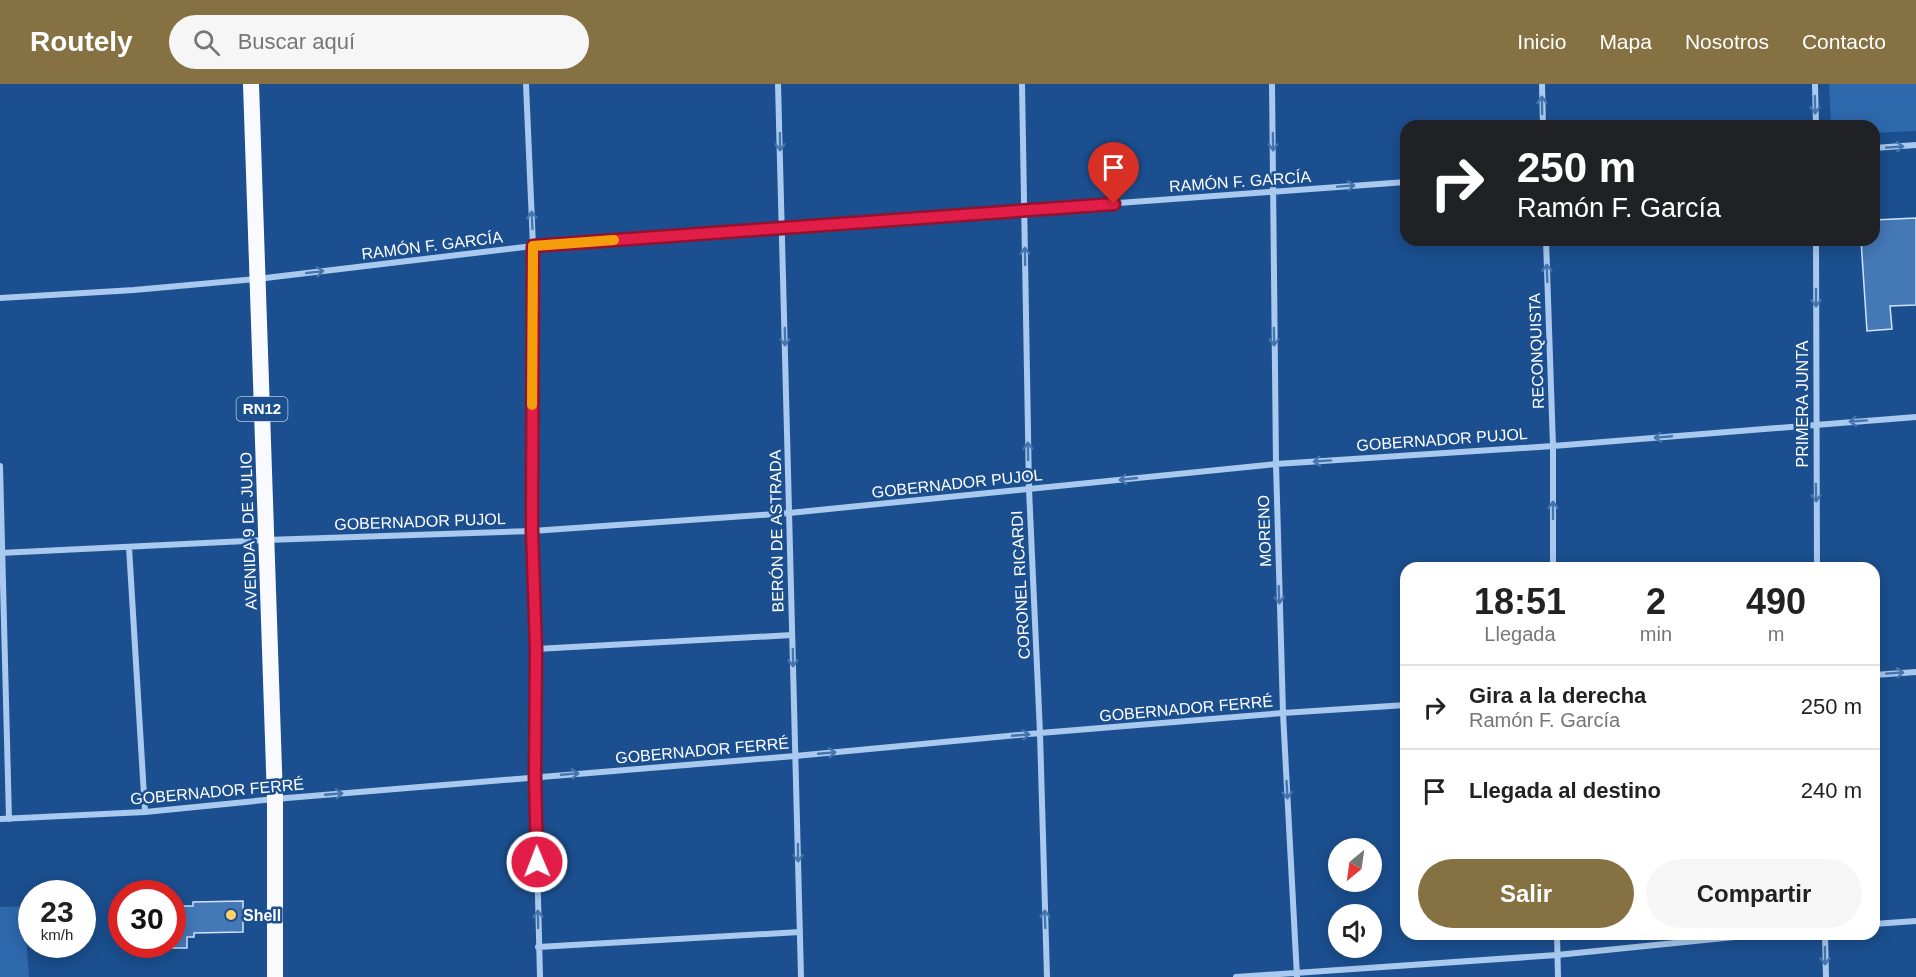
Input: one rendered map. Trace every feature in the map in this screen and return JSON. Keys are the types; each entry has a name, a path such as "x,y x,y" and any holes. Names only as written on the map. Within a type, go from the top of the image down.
{"highway":[{"name":"AVENIDA 9 DE JULIO","path":"251,84 276,799 275,977"}],"street":[{"path":"526,84 533,246 532,531 536,649 535,777 540,977"},
{"name":"BERÓN DE ASTRADA","path":"778,84 801,977"},
{"name":"CORONEL RICARDI","path":"1022,84 1029,489 1040,733 1047,977"},
{"name":"MORENO","path":"1272,84 1276,464 1283,713 1297,974"},
{"path":"1542,84 1543,120"},
{"path":"1815,84 1816,120"},
{"path":"1880,148 1916,145"},
{"name":"RAMÓN F. GARCÍA","path":"0,298 134,290 257,279 533,246 1400,182"},
{"name":"RECONQUISTA","path":"1546,246 1553,446 1553,562"},
{"name":"PRIMERA JUNTA","path":"1816,246 1817,562"},
{"name":"GOBERNADOR PUJOL","path":"2,553 266,540 532,531 789,513 1276,464 1553,446 1916,417"},
{"path":"0,466 3,686 9,819"},
{"path":"129,547 145,812"},
{"path":"536,649 792,635"},
{"path":"1880,675 1916,672"},
{"name":"GOBERNADOR FERRÉ","path":"0,819 145,812 1040,733 1400,705"},
{"path":"1880,924 1916,921"},
{"path":"538,947 800,932"},
{"path":"1557,940 1558,977"},
{"path":"1236,977 1557,955 1705,940"},
{"path":"1825,940 1826,977"}],"shaded area":[{"path":"1829,84 1916,84 1916,131 1880,133 1880,120 1831,120"},
{"path":"18,906 18,958 28,958 29,977 0,977 0,907"}],"building":[{"path":"1916,218 1916,305 1890,306 1892,329 1867,331 1861,246 1880,246 1880,220"},
{"path":"243,901 243,932 194,933 194,937 187,937 186,948 186,906 193,906 193,902"}],"slow traffic":[{"path":"532,405 533,246 614,240"}],"place":[{"name":"Shell","path":"231,915"}],"route":[{"path":"537,862 536,649 532,531 533,246 1114,204"}]}
